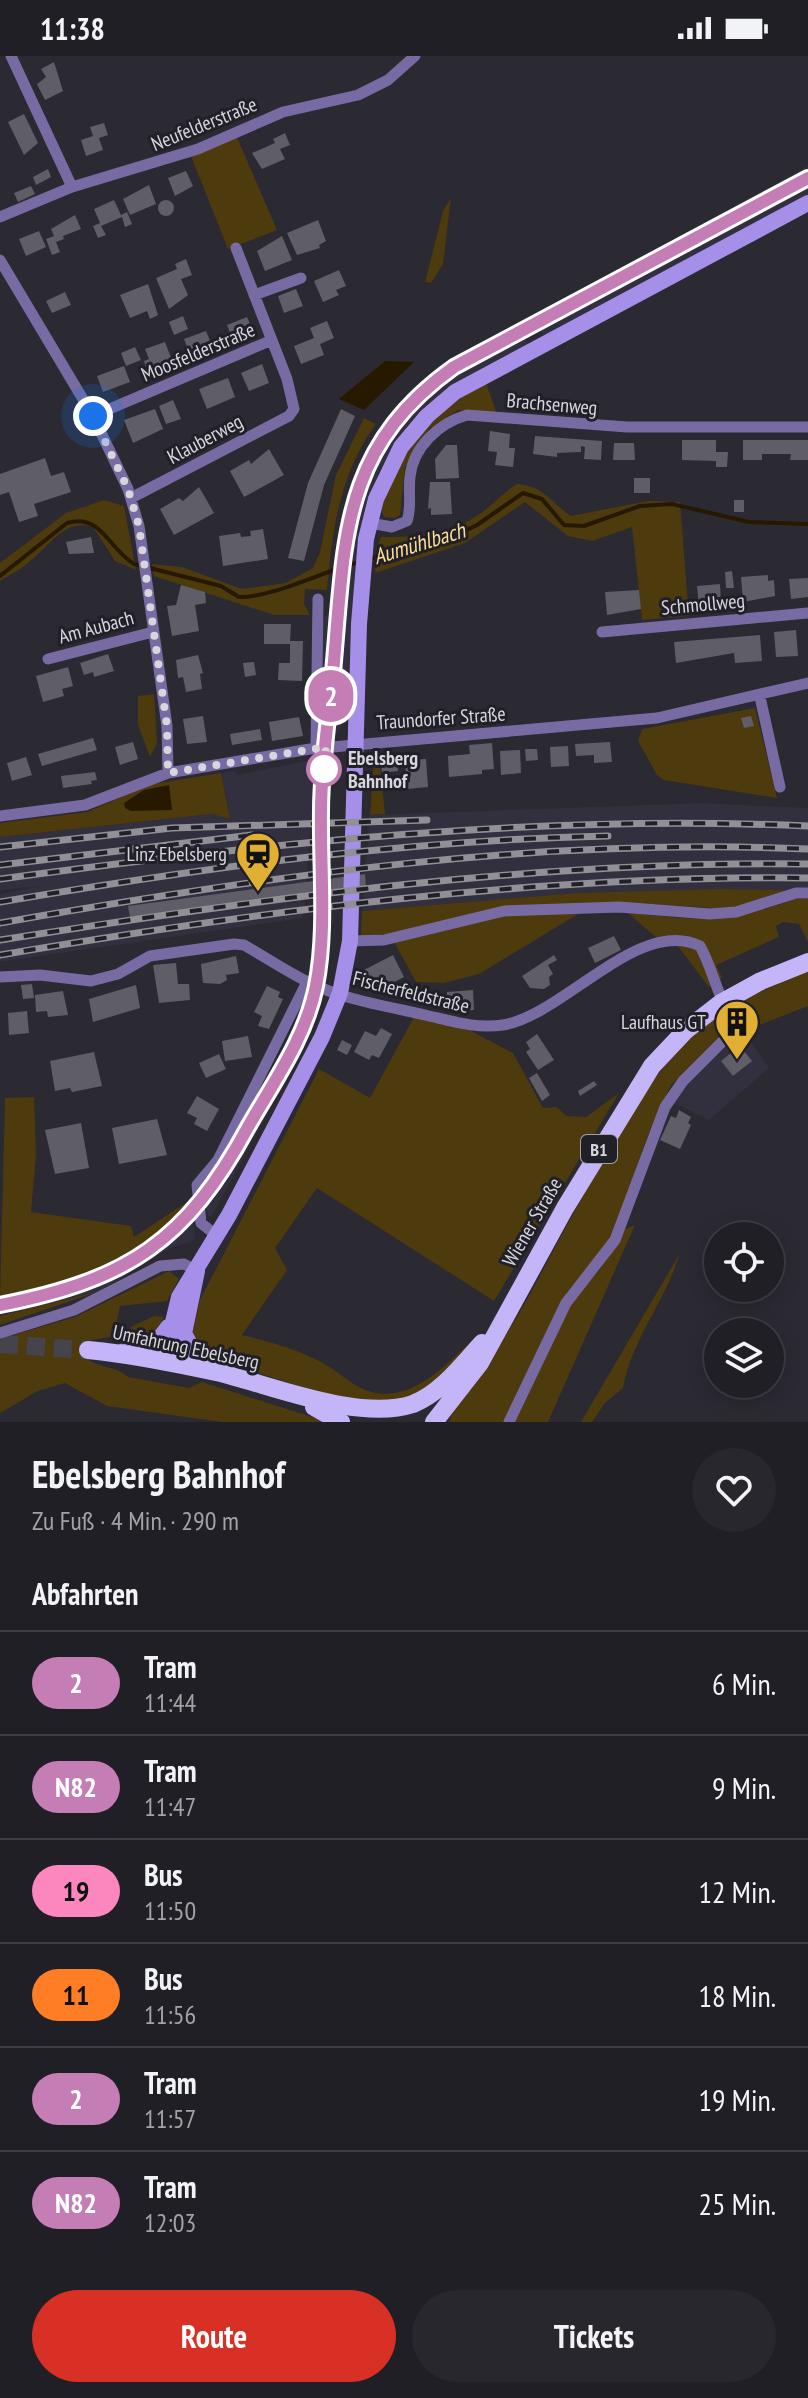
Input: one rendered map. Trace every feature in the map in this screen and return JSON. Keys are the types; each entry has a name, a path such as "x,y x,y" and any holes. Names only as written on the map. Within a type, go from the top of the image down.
{"main road":[{"name":"B1","path":"721,1003 799,965"},
{"name":"Wiener Straße","path":"434,1422 480,1363 499,1324 634,1090 670,1045 721,1003"},
{"name":"Wiener Straße","path":"348,1417 415,1404 439,1388 499,1324"},
{"name":"Umfahrung Ebelsberg","path":"88,1350 217,1372 275,1388 348,1417"},
{"name":"Wiener Straße","path":"321,1411 348,1417 402,1421 442,1395 472,1355"},
{"name":"Umfahrung Ebelsberg","path":"275,1388 321,1411"},
{"name":"Wiener Straße","path":"442,1422 453,1397"}],"street":[{"path":"11,56 72,187"},
{"name":"Neufelderstraße","path":"0,217 72,187 208,146 283,112 358,95 388,80 415,56"},
{"path":"0,816 85,805 168,773 356,744 363,561 370,523 387,472 401,447 427,416 455,392 808,203"},
{"path":"236,248 272,340"},
{"path":"0,260 93,416 131,498 167,726 168,773"},
{"path":"254,295 301,278"},
{"name":"Moosfelderstraße","path":"93,416 272,340"},
{"name":"Klauberweg","path":"131,498 289,416 294,409 272,340"},
{"name":"Brachsenweg","path":"370,523 392,527 407,521 411,468 418,452 443,426 467,415 627,427 808,427"},
{"path":"316,749 318,599"},
{"name":"Schmollweg","path":"602,632 808,613"},
{"name":"Am Aubach","path":"48,659 153,632"},
{"name":"Traundorfer Straße","path":"169,1363 166,1351 179,1297 217,1236 322,1037 340,993 350,941 356,744 657,718 760,697 808,683"},
{"path":"760,697 780,787"},
{"path":"350,941 384,940 513,910 619,907 710,914 736,912 796,893 808,893"},
{"name":"Fischerfeldstraße","path":"0,977 40,975 91,981 118,974 150,956 234,944 244,945 307,982 340,993 464,1025 498,1025 540,1013 623,956 680,941 700,946 719,986 721,1003"},
{"path":"217,1236 201,1223 197,1185 218,1160 307,982"},
{"path":"509,1422 566,1303 615,1240 665,1107 683,1081 729,1035 731,1017 721,1003"},
{"path":"0,1333 74,1310 160,1266 184,1264 197,1271"},
{"name":"Traundorfer Straße","path":"169,1363 178,1354 185,1335 197,1271"},
{"name":"Traundorfer Straße","path":"118,1353 155,1344 171,1322"},
{"path":"185,1335 194,1352 217,1372"}],"shaded area":[{"path":"237,137 277,230 228,249 191,156"},
{"path":"808,166 808,196 544,336 529,318"},
{"path":"451,198 443,264 431,283 425,282 443,211"},
{"path":"520,324 528,345 428,404 408,425 379,470 360,531 344,721 338,732 326,737 321,732 322,621 333,606 346,500 365,453 402,401 420,383 464,353"},
{"path":"385,361 414,362 364,410 339,399"},
{"path":"486,383 497,414 458,410 430,428 405,467 400,515 384,517 380,507 389,486 420,434 449,407"},
{"path":"364,418 376,424 346,482 335,524 327,590 305,589 304,604 310,615 274,615 154,576 152,564 182,567 242,589 286,583 313,568 320,552 336,475"},
{"path":"517,484 541,491 571,516 648,501 680,502 689,616 642,620 632,527 592,541 568,536 525,502 465,543 375,573 376,549 381,537 419,535 455,527 478,515"},
{"path":"104,500 124,506 136,570 115,561 93,527 83,525 65,530 25,566 0,581 0,563 66,513"},
{"path":"154,694 157,743 150,757 138,725 138,696"},
{"path":"755,708 777,798 664,780 657,775 638,741 642,729"},
{"path":"379,754 385,814 370,815 374,758"},
{"path":"305,761 312,765 315,777 303,918 0,962 0,894 41,886 0,890 0,837 212,814 230,818 221,773 236,771 237,775"},
{"path":"221,773 230,819 212,814 0,837 0,823 87,812 153,784"},
{"path":"169,785 172,810 131,811 125,808 124,803 144,790"},
{"path":"702,803 808,808 808,890 577,893 362,911 370,815"},
{"path":"787,890 728,909 620,902 519,905 390,934 361,935 362,911 577,893"},
{"path":"795,899 808,899 808,942 799,924 783,922 776,926 779,937 716,965 722,978 709,987 677,945 695,946 695,939 659,940 628,913 730,917"},
{"path":"583,911 479,974 444,983 416,982 393,940 488,917"},
{"path":"808,971 808,1006 744,1031 733,1010 735,1003"},
{"path":"310,994 320,1000 314,1026 223,1196 211,1217 208,1216 202,1190 230,1150"},
{"path":"721,1016 726,1022 718,1038 671,1085 648,1135 612,1238 567,1292 504,1422 449,1422 471,1381 518,1315 640,1101 669,1060 696,1030"},
{"path":"414,1017 471,1031 513,1053 543,1108 557,1107 566,1116 586,1117 619,1093 494,1301 317,1188 275,1248 287,1270 242,1335 303,1354 359,1387 375,1393 391,1394 420,1384 434,1375 470,1342 455,1365 415,1400 343,1400 208,1357 192,1336 200,1300 319,1069 370,1098"},
{"path":"744,1031 769,1068 709,1120 672,1102 685,1083"},
{"path":"34,1097 36,1155 31,1212 131,1226 134,1237 190,1200 191,1206 146,1242 103,1267 56,1284 0,1298 5,1098"},
{"path":"191,1206 195,1238 190,1242 170,1248 100,1291 0,1316 0,1298 86,1277 125,1256"},
{"path":"635,1225 548,1422 515,1422 571,1303 600,1269 625,1229"},
{"path":"680,1253 641,1336 623,1388 605,1403 592,1422 581,1422"},
{"path":"169,1271 179,1279 167,1301 120,1306 114,1336 87,1341 83,1347 86,1358 128,1377 189,1388 202,1382 328,1422 222,1422 107,1406 65,1383 38,1391 0,1413 0,1339 75,1317"},
{"path":"100,1291 0,1325 0,1316"},
{"path":"154,1316 164,1317 154,1334 124,1341 131,1327"}],"building":[{"path":"54,62 63,91 45,100 37,84 46,77 41,69"},
{"path":"24,114 38,143 24,155 8,122"},
{"path":"104,123 108,135 99,138 103,150 86,156 81,140 93,136 90,127"},
{"path":"285,133 290,145 280,149 285,159 262,169 252,153 275,143 273,139"},
{"path":"48,169 51,177 36,185 33,177"},
{"path":"186,171 193,186 175,196 168,178"},
{"path":"149,185 156,204 130,215 123,199"},
{"path":"31,186 35,194 18,202 14,193"},
{"path":"114,200 121,215 127,212 132,224 125,227 122,217 101,226 106,235 98,238 93,226 100,223 94,209"},
{"path":"163,200 169,200 174,208 172,214 163,216 158,211 158,205"},
{"path":"75,215 81,229 56,242 60,252 52,255 46,239 54,236 51,229"},
{"path":"318,220 326,241 319,245 320,248 297,255 287,233"},
{"path":"39,231 46,247 26,256 19,239"},
{"path":"282,236 292,260 265,271 257,251"},
{"path":"186,259 192,275 181,279 188,295 169,309 156,278 177,269 175,264"},
{"path":"339,270 346,286 336,290 339,295 323,302 314,281"},
{"path":"148,284 158,315 150,319 147,311 130,318 120,295"},
{"path":"296,289 303,306 284,313 278,296"},
{"path":"65,292 71,305 52,313 46,301"},
{"path":"183,316 188,329 174,335 169,322"},
{"path":"247,317 253,332 233,340 227,325"},
{"path":"327,321 334,338 320,344 324,355 301,364 294,346 314,338 310,328"},
{"path":"206,331 213,348 191,357 184,339"},
{"path":"165,342 173,363 148,373 144,361 149,359 145,349"},
{"path":"135,347 141,360 126,366 121,353"},
{"path":"262,364 269,383 249,391 241,373"},
{"path":"124,366 130,382 103,392 97,376"},
{"path":"228,378 235,397 207,409 199,389"},
{"path":"173,400 181,419 166,424 159,406"},
{"path":"155,409 163,429 133,443 124,420"},
{"path":"341,409 355,416 324,485 304,561 288,558 308,483"},
{"path":"490,431 510,434 509,448 515,448 513,467 495,465 497,452 488,451"},
{"path":"535,436 602,441 601,460 584,459 585,447 581,446 581,452 557,453 557,457 533,454"},
{"path":"682,440 716,440 716,452 728,452 727,467 716,467 716,461 682,460"},
{"path":"743,440 808,440 808,460 790,460 791,454 762,454 762,460 743,460"},
{"path":"614,443 634,443 635,460 613,460"},
{"path":"446,445 457,445 459,478 436,479 435,459"},
{"path":"269,449 284,475 244,497 230,471 249,460 251,464"},
{"path":"45,458 51,476 64,472 71,492 34,504 38,516 19,522 9,492 0,495 0,474"},
{"path":"634,478 650,478 650,493 634,493"},
{"path":"430,482 450,482 452,514 431,515 431,508 428,509"},
{"path":"199,487 214,513 174,535 160,509 179,498 183,501"},
{"path":"734,500 744,500 744,512 734,512"},
{"path":"263,529 268,559 223,566 219,536 240,533 241,537 251,536 250,531"},
{"path":"91,537 94,553 69,554 66,542"},
{"path":"732,571 734,588 726,588 725,572"},
{"path":"768,575 768,581 774,580 775,596 743,602 741,577"},
{"path":"808,578 808,597 791,599 789,579"},
{"path":"720,584 721,605 699,606 697,586"},
{"path":"181,585 205,592 206,603 195,605 199,631 172,636 167,606 176,605"},
{"path":"639,590 641,609 607,615 605,592"},
{"path":"264,624 291,624 290,641 303,641 302,681 278,680 279,663 290,663 290,644 264,644"},
{"path":"796,630 798,656 776,657 774,632"},
{"path":"760,635 762,661 735,663 734,653 676,663 674,642"},
{"path":"108,654 114,671 94,677 93,672 84,675 80,663"},
{"path":"198,655 203,673 200,674 202,689 186,692 183,677 178,678 176,660"},
{"path":"254,662 256,675 245,677 243,663"},
{"path":"68,667 73,686 62,689 64,696 43,702 36,676"},
{"path":"203,716 207,742 187,744 183,719"},
{"path":"751,716 754,726 744,728 741,718"},
{"path":"299,717 303,736 272,741 269,722"},
{"path":"260,729 262,740 232,745 230,734"},
{"path":"93,738 97,750 42,766 38,754"},
{"path":"133,742 138,759 120,765 115,747"},
{"path":"610,742 612,762 594,763 594,755 576,756 575,744"},
{"path":"492,743 494,769 482,770 482,774 449,777 448,756 470,754 469,745"},
{"path":"568,746 569,766 551,767 550,747"},
{"path":"525,749 537,749 538,760 526,761"},
{"path":"520,750 521,773 501,775 500,751"},
{"path":"26,757 32,775 12,781 7,763"},
{"path":"426,759 428,787 407,789 405,760"},
{"path":"397,761 398,771 382,773 381,763"},
{"path":"95,772 97,780 91,781 92,784 63,788 61,776"},
{"path":"365,874 366,886 130,917 128,906"},
{"path":"614,936 621,950 595,963 588,948"},
{"path":"393,955 404,977 375,992 364,970"},
{"path":"554,955 557,960 548,965 553,974 549,977 550,985 544,989 530,988 522,976"},
{"path":"236,956 239,973 226,975 227,980 220,984 203,983 201,964"},
{"path":"176,963 178,984 189,984 190,1000 159,1003 153,965"},
{"path":"32,984 34,998 23,999 21,985"},
{"path":"136,985 140,1008 93,1022 89,999"},
{"path":"267,986 280,992 278,997 283,999 269,1029 258,1026 262,1016 254,1012"},
{"path":"473,990 474,1010 447,1011 447,992"},
{"path":"63,991 68,1015 48,1017 47,1011 36,1012 35,995"},
{"path":"27,1011 29,1033 9,1035 8,1013"},
{"path":"381,1028 392,1034 379,1058 372,1055 369,1060 354,1052 365,1031 376,1036"},
{"path":"537,1034 554,1060 538,1070 526,1052 530,1049 526,1042"},
{"path":"248,1036 252,1057 225,1061 222,1041"},
{"path":"342,1040 352,1045 347,1055 337,1050"},
{"name":"Laufhaus GT","path":"740,1046 752,1061 733,1076 721,1061"},
{"path":"94,1052 102,1086 72,1092 70,1088 55,1091 50,1061"},
{"path":"219,1054 226,1069 206,1078 199,1063"},
{"path":"537,1073 550,1095 542,1101 529,1078"},
{"path":"594,1081 597,1085 580,1096 578,1091"},
{"path":"197,1096 219,1109 207,1131 194,1124 197,1118 187,1113"},
{"path":"679,1110 691,1117 688,1123 691,1125 680,1149 660,1140 671,1116 676,1118"},
{"path":"157,1119 167,1155 119,1164 112,1128"},
{"path":"81,1123 89,1168 55,1174 45,1130"}],"waterway":[{"name":"Aumühlbach","path":"368,560 400,548 446,540 477,525 523,493 542,499 564,525 584,526 640,506 672,504 749,522 808,524"},
{"name":"Aumühlbach","path":"0,576 67,523 79,521 96,527 134,564 221,586 239,597 282,589 359,562"}],"tunnel":[{"path":"0,1344 88,1350"}],"tram line":[{"path":"0,1304 84,1283 148,1250 176,1227 225,1167 297,1041 311,1005 319,965 322,775 347,539 356,500 369,465 389,430 417,398 454,367 808,178"},
{"name":"2","path":"0,1305 47,1296 92,1282 141,1256 177,1228 216,1184 303,1027 319,964 321,809 347,531 358,485 391,426 421,393 454,367 808,178"}],"railway":[{"path":"0,847 172,828 427,820"},
{"path":"0,879 201,854 403,834 605,824 808,826"},
{"path":"0,865 252,835"},
{"path":"0,902 302,858 455,843 608,836"},
{"path":"0,923 201,890 402,864 605,849 808,849"},
{"path":"0,940 301,896 504,875 707,864 808,864"},
{"path":"0,955 200,924 402,898 605,882 808,878"}],"place":[{"name":"Ebelsberg Bahnhof","path":"324,769"},
{"name":"Linz Ebelsberg","path":"258,893"},
{"name":"Laufhaus GT","path":"737,1061"}],"route":[{"path":"93,416 97,430 128,489 139,526 167,726 168,773 326,747 324,769"}]}
